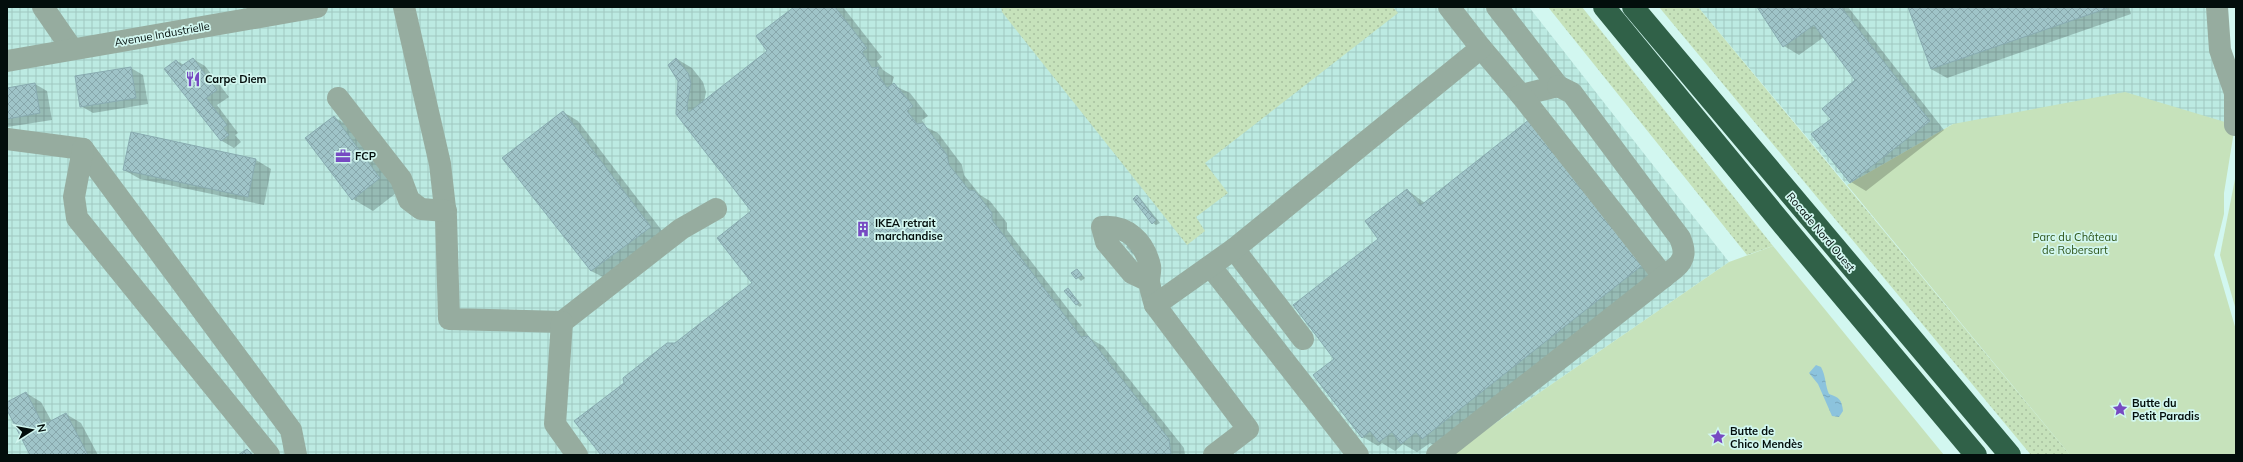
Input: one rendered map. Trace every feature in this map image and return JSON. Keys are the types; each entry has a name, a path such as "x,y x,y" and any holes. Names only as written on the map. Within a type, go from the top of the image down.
{"highway":[{"path":"1604,7 1972,451"},
{"name":"Rocade Nord Ouest","path":"1633,7 2005,449"}],"street":[{"path":"44,7 72,49"},
{"name":"Avenue Industrielle","path":"7,61 317,7"},
{"path":"404,7 436,143 446,210 449,319 562,322 681,229 716,209"},
{"path":"1449,7 1521,95 1664,277"},
{"path":"1437,455 1664,277 1682,261 1684,249 1680,238 1572,93 1558,86 1497,7"},
{"path":"2224,12 2220,50 2235,93 2235,125"},
{"path":"1155,306 1234,249 1481,48"},
{"path":"1521,95 1558,86"},
{"path":"338,98 401,179 409,200 421,209 446,210"},
{"path":"7,139 83,149 291,430 296,455"},
{"path":"83,149 74,197 77,218 269,455"},
{"path":"1234,249 1303,339"},
{"path":"1211,267 1358,455"},
{"path":"1149,281 1155,306 1248,428 1214,455"},
{"path":"562,322 555,424 577,455"}],"shaded area":[{"path":"7,7 1529,7 1729,262 1449,455 7,455"},
{"path":"1698,7 2205,7 2236,104 2236,127 1953,124 1847,185"}],"green space":[{"path":"1001,7 1393,7 1398,13 1205,163 1228,193 1196,217 1205,231 1187,245 1002,12"},
{"path":"1548,7 1582,7 1773,246 1747,255"},
{"path":"1659,7 1698,7 2070,455 2031,455"},
{"name":"Parc du Château de Robersart","path":"2125,92 2235,125 2224,193 2224,214 2214,255 2236,330 2236,454 2070,455 1847,185 1953,124"},
{"path":"2236,174 2236,310 2220,255"},
{"path":"1773,246 1944,455 1449,455 1729,262"}],"water":[{"path":"1816,365 1821,367 1823,370 1829,394 1838,398 1842,404 1843,411 1839,417 1832,416 1818,384 1809,373"}],"building":[{"name":"IKEA retrait marchandise","path":"794,7 835,7 867,48 862,52 872,68 879,67 877,73 887,88 894,83 913,106 907,111 917,124 923,123 947,155 949,165 969,190 975,191 992,213 992,220 1081,337 1088,336 1169,439 1171,454 601,455 574,421 624,383 623,378 667,343 675,343 752,283 717,238 751,211 676,114 678,81 668,65 676,58 688,73 691,83 687,105 688,113 767,51 756,36"},
{"path":"1757,7 1841,7 1930,121 1850,183 1811,134 1831,119 1822,109 1855,80 1814,25 1783,47"},
{"path":"1908,7 2111,7 1931,69"},
{"path":"193,58 217,90 206,98 227,125 223,128 229,135 221,141 164,69 176,60 181,66"},
{"path":"131,67 136,98 80,107 75,76"},
{"path":"35,83 40,113 7,119 7,88"},
{"path":"563,111 651,227 591,271 502,158"},
{"path":"334,116 380,178 352,200 305,138"},
{"path":"1530,119 1644,264 1422,439 1416,432 1401,444 1392,432 1379,442 1370,431 1362,438 1313,375 1334,359 1293,305 1378,239 1365,221 1407,189 1420,206"},
{"path":"131,132 256,159 248,197 123,170"},
{"path":"1137,195 1156,220 1152,224 1133,199"},
{"path":"1077,269 1082,275 1076,279 1071,273"},
{"path":"1068,288 1079,303 1076,305 1064,291"},
{"path":"26,392 43,425 66,413 88,455 30,455 7,410 7,402"},
{"path":"247,449 253,455 238,455"}],"place":[{"name":"Carpe Diem","path":"193,79"},
{"name":"FCP","path":"343,156"},
{"name":"IKEA retrait marchandise","path":"863,229"},
{"name":"Butte du Petit Paradis","path":"2120,409"},
{"name":"Butte de Chico Mendès","path":"1718,437"}]}
